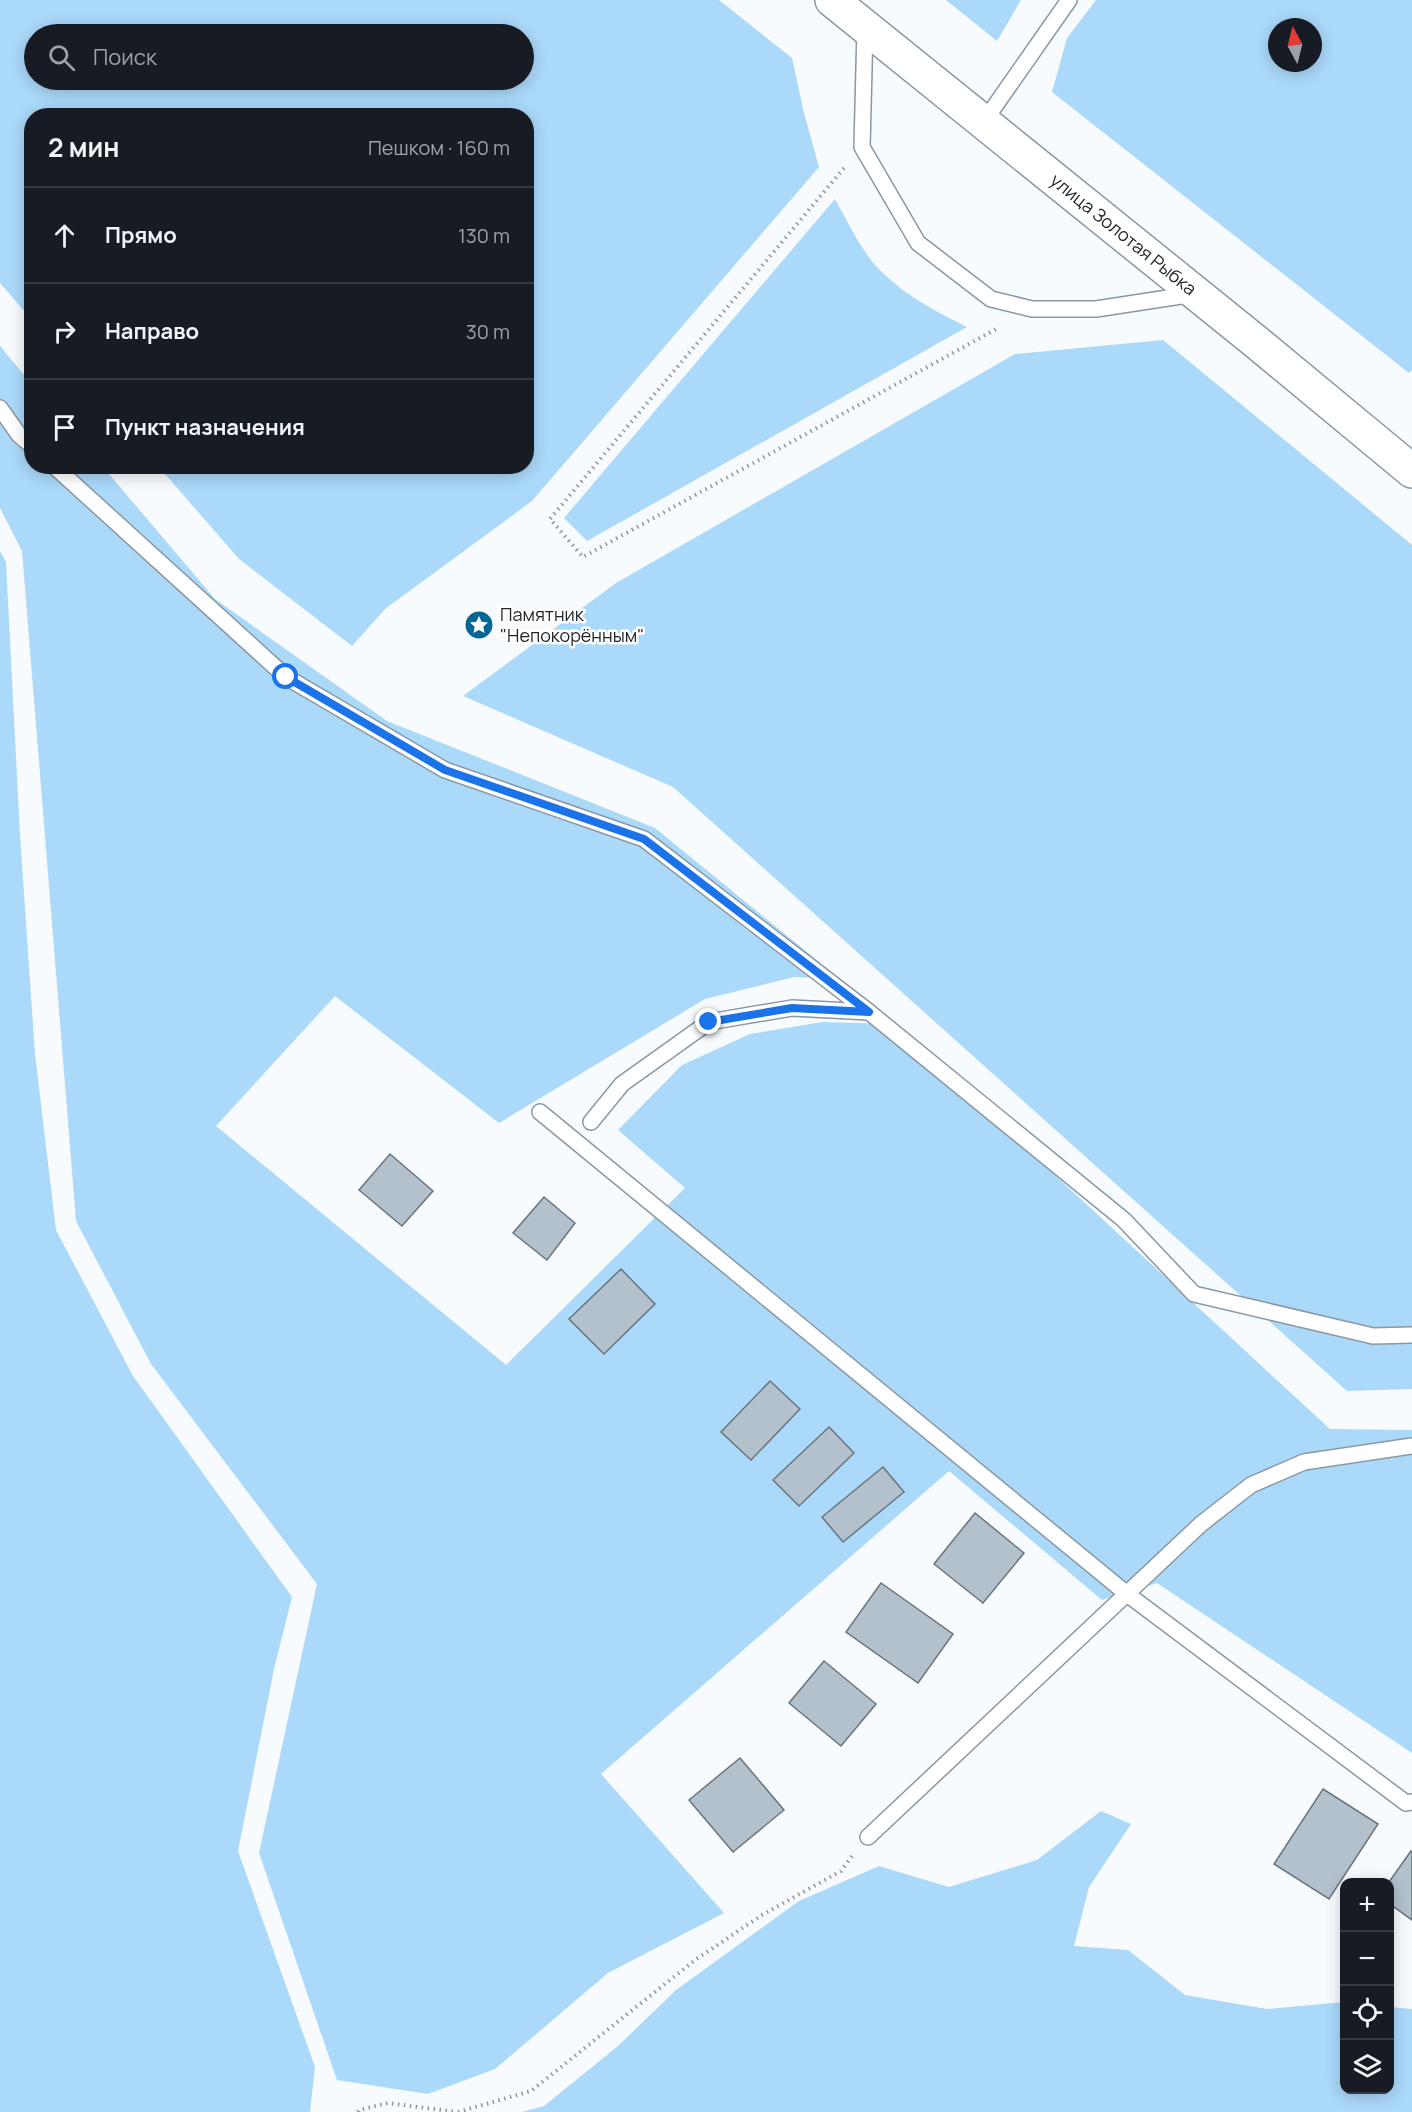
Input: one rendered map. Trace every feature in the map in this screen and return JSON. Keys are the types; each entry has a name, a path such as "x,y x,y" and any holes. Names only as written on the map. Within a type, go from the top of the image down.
{"highway":[{"name":"улица Золотая Рыбка","path":"832,0 1197,294 1412,471"}],"lane":[{"path":"983,123 1070,0"},
{"path":"865,28 862,147 918,243 991,299 1032,309 1096,309 1197,294"},
{"path":"0,408 24,439"},
{"path":"63,474 286,677 445,770 644,839 869,1012 1124,1220 1194,1294 1374,1336 1412,1335"},
{"path":"591,1122 622,1084 709,1022 792,1008 869,1012"},
{"path":"540,1112 1127,1594 1406,1803 1412,1802"},
{"path":"868,1837 1201,1524 1251,1485 1304,1462 1412,1446"}],"path":[{"path":"862,147 550,519 583,557 1032,309"},
{"path":"358,2112 388,2103 457,2112 531,2091 695,1960 762,1915 841,1870 868,1837"}],"shaded area":[{"path":"0,0 719,0 792,58 819,167 532,501 385,609 352,646 239,559 165,474 534,474 534,108 24,108 24,311 0,283"},
{"path":"946,0 1021,0 997,41"},
{"path":"1096,0 1412,0 1412,370 1409,373 1052,92 1067,38"},
{"path":"835,199 863,249 884,274 913,297 967,327 587,541 564,518"},
{"path":"1163,340 1412,545 1412,1389 1347,1391 673,787 463,696 616,583 1015,354"},
{"path":"0,346 24,375 24,474 109,474 215,599 387,721 655,828 840,979 794,977 705,999 499,1123 335,996 216,1126 506,1365 685,1188 618,1130 682,1065 750,1034 822,1022 891,1024 1330,1429 1412,1430 1412,1753 1157,1583 1102,1600 949,1471 601,1774 724,1913 608,1973 495,2069 428,2094 337,2080 259,1853 317,1584 151,1364 76,1221 22,551 0,508"},
{"path":"0,551 6,562 20,835 35,1054 56,1230 133,1376 292,1597 274,1669 238,1851 315,2067 310,2112 0,2112"},
{"path":"1101,1811 1131,1824 1089,1887 1074,1946 1128,1950 1185,1995 1267,2009 1340,2002 1340,2094 1394,2094 1394,2007 1412,2009 1412,2112 522,2112 544,2106 618,2046 676,1990 799,1901 879,1866 949,1887 1037,1860"}],"building":[{"path":"390,1154 433,1191 402,1226 359,1190"},
{"path":"544,1197 575,1223 547,1260 513,1233"},
{"path":"621,1269 655,1304 604,1354 569,1319"},
{"path":"770,1381 800,1409 751,1460 721,1432"},
{"path":"829,1427 854,1453 799,1506 773,1480"},
{"path":"883,1467 904,1492 843,1542 822,1517"},
{"path":"975,1513 1024,1553 983,1603 934,1564"},
{"path":"881,1583 953,1634 918,1683 846,1632"},
{"path":"824,1661 876,1704 841,1746 789,1703"},
{"path":"740,1758 784,1810 733,1852 689,1800"},
{"path":"1323,1789 1378,1824 1343,1878 1340,1878 1340,1882 1329,1899 1274,1864"},
{"path":"1411,1851 1412,1920 1394,1907 1394,1878 1392,1878"}],"place":[{"name":"Памятник \"Непокорённым\"","path":"479,625"}],"route":[{"path":"286,677 445,770 644,839 869,1012 792,1008 709,1022"}]}
